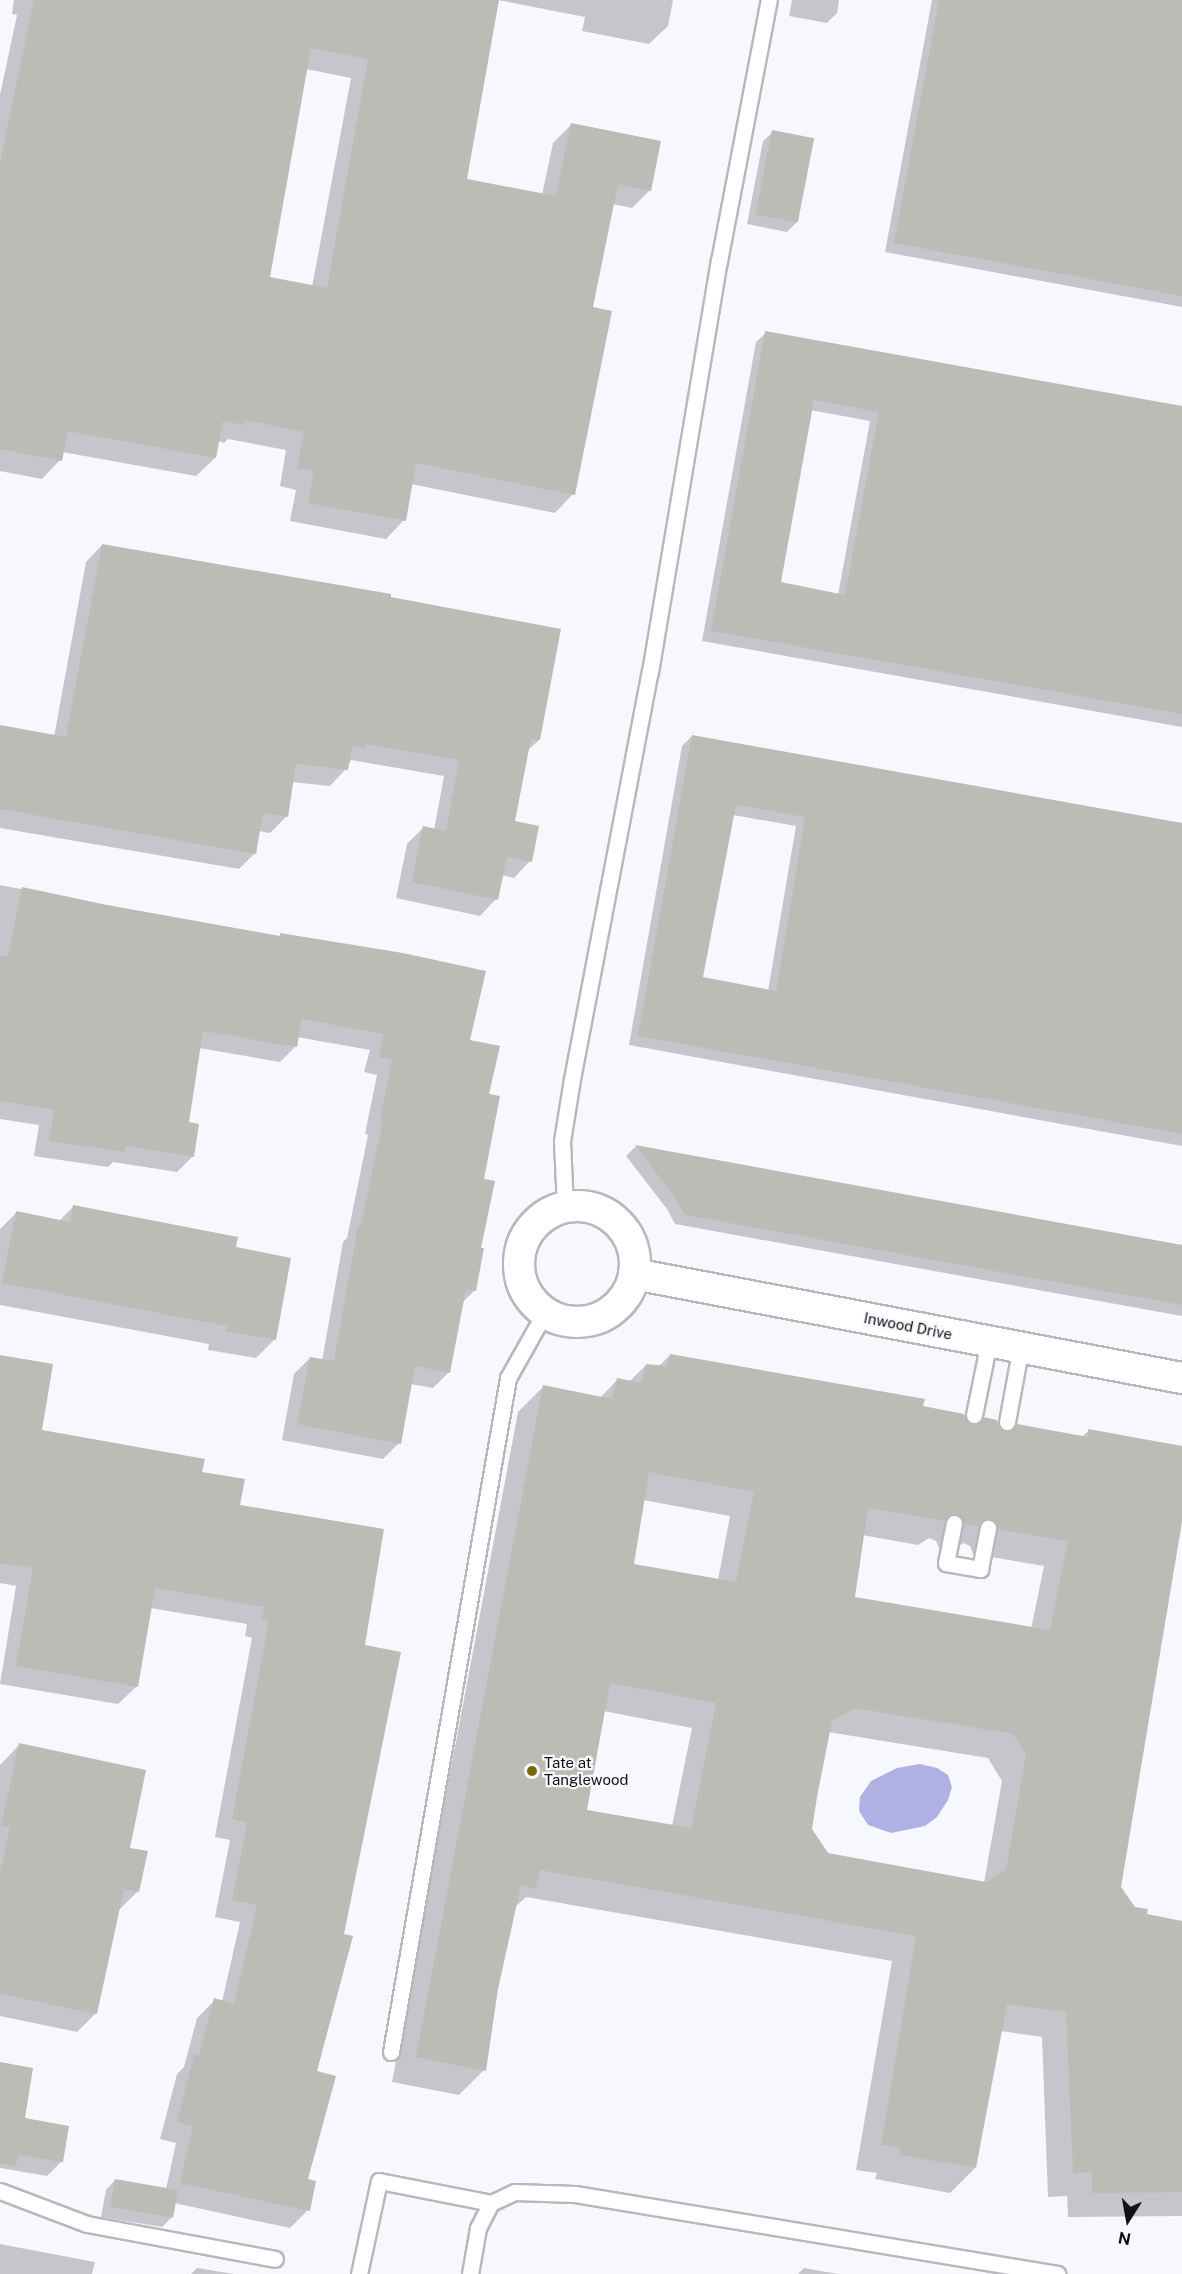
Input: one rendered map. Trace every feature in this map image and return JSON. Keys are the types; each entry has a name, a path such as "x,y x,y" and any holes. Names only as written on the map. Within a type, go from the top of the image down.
{"street":[{"path":"584,1206 601,1211 617,1221 629,1236 634,1254 634,1274 629,1291 601,1316 582,1322 562,1320 545,1312 530,1298 522,1281 519,1262 522,1243 532,1226 547,1214 565,1207 584,1206"},
{"name":"Inwood Drive","path":"634,1274 1182,1378"}],"lane":[{"path":"565,1207 562,1141 572,1079 648,683 719,261 769,0"},
{"path":"391,2052 508,1378 545,1312"},
{"path":"974,1415 988,1341"},
{"path":"1007,1422 1021,1346"},
{"path":"954,1523 946,1563 980,1569 988,1528"},
{"path":"359,2274 379,2181 491,2203 515,2192 575,2194 1057,2274"},
{"path":"0,2191 87,2224 275,2259"},
{"path":"470,2274 478,2228 491,2203"}],"water":[{"path":"920,1764 937,1768 948,1775 952,1787 948,1800 937,1817 925,1826 891,1833 868,1825 859,1811 860,1797 871,1781 897,1768"}],"building":[{"path":"34,0 499,0 467,179 556,196 571,123 661,141 651,191 618,184 593,307 612,311 575,495 416,463 406,521 308,503 314,471 297,468 304,432 245,420 244,425 223,421 216,458 68,431 62,461 0,449 0,162","holes":["311,48 368,59 327,288 270,277"]},
{"path":"939,0 1182,0 1182,296 894,243"},
{"path":"772,130 814,138 798,223 756,214"},
{"path":"765,331 1182,406 1182,714 711,631","holes":["814,400 879,412 845,595 781,582"]},
{"path":"102,544 391,594 391,597 561,629 540,740 531,739 515,821 539,826 532,862 507,857 498,900 412,882 423,826 446,831 459,760 366,744 365,748 352,746 348,770 296,764 288,817 263,813 256,854 0,809 0,725 66,737"},
{"path":"692,735 1182,823 1182,1134 638,1036","holes":["736,805 805,817 776,991 703,977"]},
{"path":"22,887 107,905 280,936 280,933 403,953 486,971 470,1040 500,1046 489,1094 500,1096 484,1179 495,1181 481,1248 484,1248 476,1291 466,1289 450,1373 415,1366 401,1444 297,1424 310,1357 334,1361 358,1225 361,1225 383,1120 380,1118 392,1060 379,1057 384,1034 302,1019 297,1047 203,1031 189,1122 199,1124 194,1157 126,1146 125,1152 49,1141 54,1110 0,1101 0,956 8,957"},
{"path":"635,1145 1182,1245 1182,1305 685,1215 676,1199"},
{"path":"73,1205 238,1237 236,1247 291,1258 276,1340 225,1331 227,1326 2,1283 16,1211 70,1222"},
{"name":"Tate at Tanglewood","path":"670,1354 925,1399 923,1406 964,1414 967,1422 972,1424 978,1424 983,1417 997,1420 1000,1429 1006,1432 1014,1429 1017,1424 1088,1437 1088,1429 1182,1446 1182,1522 1121,1887 1135,1907 1148,1909 1147,1914 1182,1921 1182,2192 1092,2193 1092,2172 1073,2173 1066,2012 1007,2004 976,2168 899,2155 901,2148 881,2145 916,1936 540,1870 536,1889 521,1885 498,1989 486,2071 416,2057 543,1385 612,1399 617,1378 641,1383 646,1364 667,1366","holes":["649,1472 754,1492 736,1582 634,1564","868,1508 945,1521 947,1516 955,1513 961,1516 964,1524 978,1526 981,1521 989,1518 995,1521 998,1529 1068,1541 1050,1630 855,1597","610,1683 716,1703 691,1828 587,1810","855,1708 1013,1734 1026,1755 1006,1870 986,1882 828,1853 812,1829 832,1721"]},
{"path":"0,1355 53,1364 42,1430 205,1459 202,1472 245,1479 240,1505 384,1529 365,1645 401,1652 344,1934 353,1936 317,2071 336,2076 308,2179 316,2181 310,2211 180,2183 193,2126 177,2122 194,2054 199,2056 214,1998 234,2004 257,1905 232,1900 247,1823 232,1819 269,1620 262,1619 264,1607 155,1588 138,1687 16,1666 33,1568 0,1563"},
{"path":"19,1743 146,1770 130,1848 148,1851 139,1892 124,1889 97,2014 0,1994 0,1872 10,1827 1,1826"},
{"path":"0,2062 33,2068 25,2118 69,2126 63,2162 18,2155 16,2166 0,2164"},
{"path":"115,2179 178,2190 173,2218 110,2207"}],"place":[{"name":"Tate at Tanglewood","path":"532,1771"}]}
